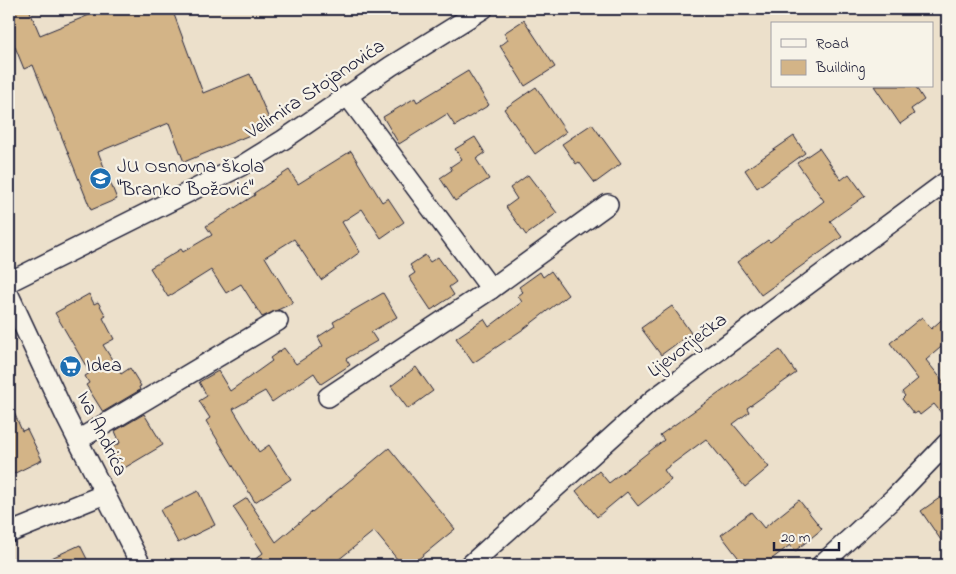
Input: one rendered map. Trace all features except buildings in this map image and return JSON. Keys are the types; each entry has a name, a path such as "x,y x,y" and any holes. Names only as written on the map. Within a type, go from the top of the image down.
{"street":[{"name":"Velimira Stojanovića","path":"9,282 241,166 283,140 347,95 483,9"},
{"path":"347,95 491,289"},
{"name":"Lijevoriječka","path":"470,565 655,398 947,181"},
{"path":"328,397 491,289 608,204"},
{"name":"Iva Andrića","path":"9,295 78,440 141,565"},
{"path":"78,440 278,322"},
{"path":"821,565 896,496 947,443"},
{"path":"9,533 105,494"}],"place":[{"name":"JU Osnovna škola \"Branko Božović\"","path":"101,178"},
{"name":"Idea","path":"70,366"}]}
